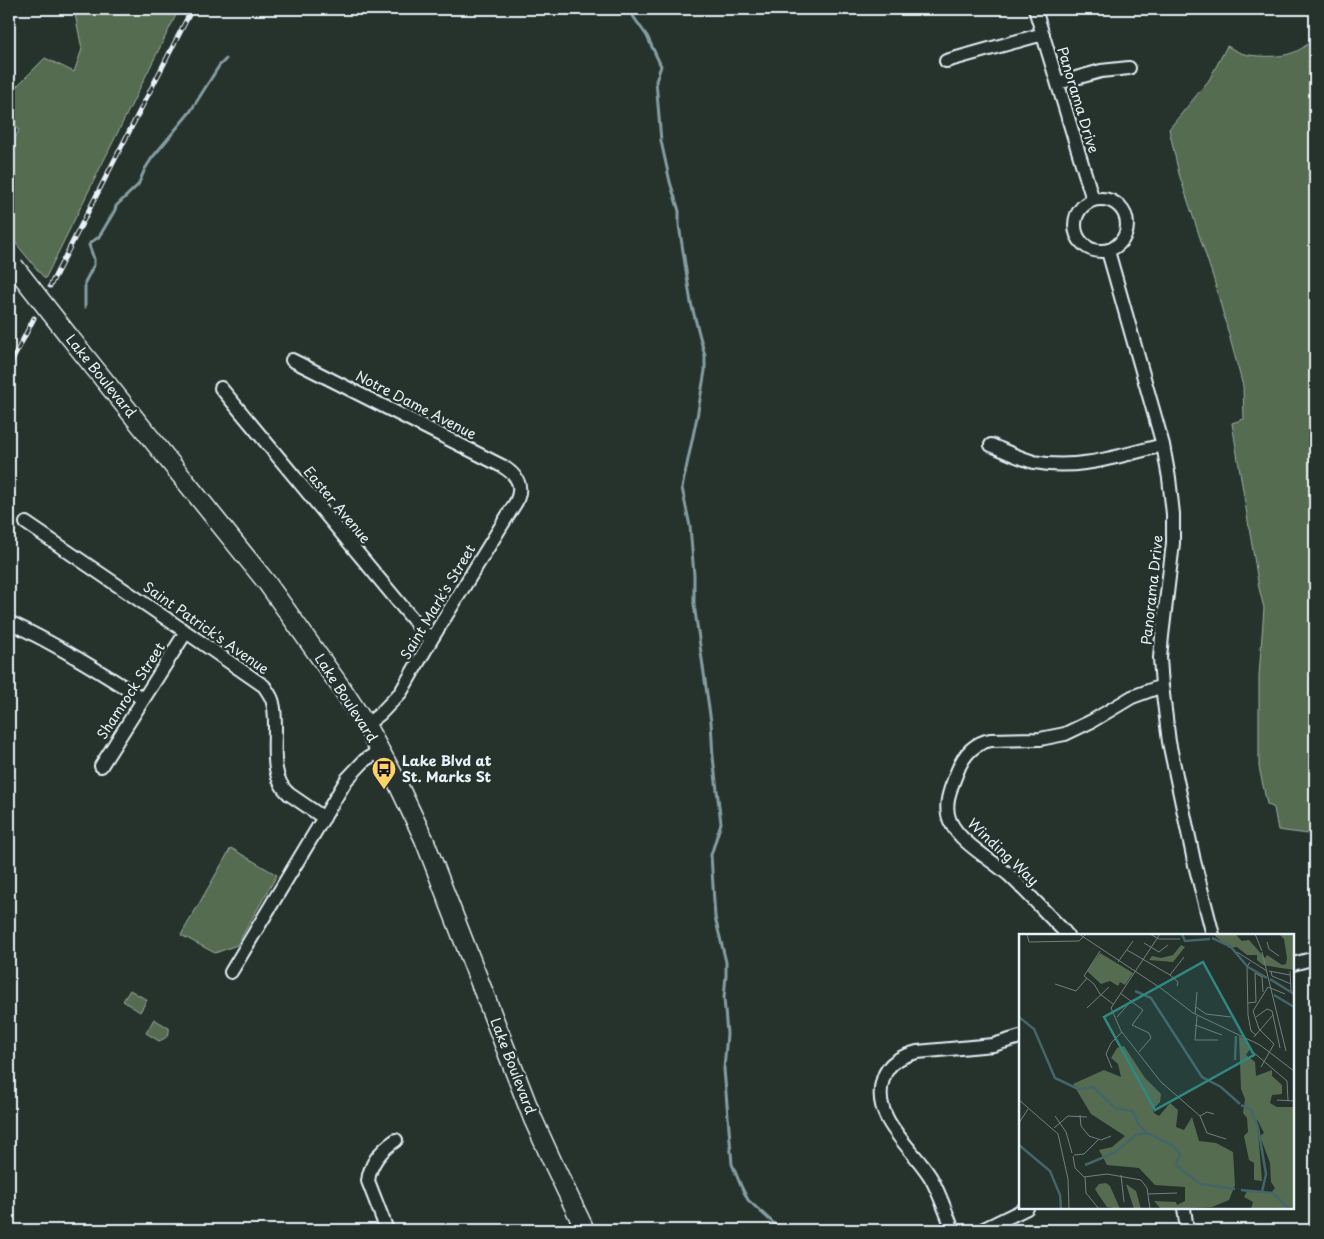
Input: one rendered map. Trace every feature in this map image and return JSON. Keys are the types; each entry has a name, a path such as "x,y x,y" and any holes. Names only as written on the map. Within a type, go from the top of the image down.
{"main road":[{"name":"Lake Boulevard","path":"11,262 267,583 343,690 381,750 424,839 533,1119 585,1230"}],"street":[{"name":"Panorama Drive","path":"1035,9 1093,200"},
{"path":"946,61 1042,34"},
{"path":"1058,83 1101,71 1129,68"},
{"path":"1093,200 1108,200 1116,204 1122,209 1126,218 1127,227 1125,235 1120,243 1108,251 1092,250 1084,246 1076,234 1074,226 1078,211 1093,200"},
{"name":"Panorama Drive","path":"1108,251 1163,445 1169,478 1173,514 1173,543 1160,658 1162,686 1170,751 1194,861 1213,934"},
{"name":"Notre Dame Avenue","path":"292,360 502,466 514,475 520,485"},
{"name":"Easter Avenue","path":"221,388 414,622 431,640"},
{"path":"991,445 1032,461 1064,465 1093,461 1163,445"},
{"name":"Saint Mark's Street","path":"366,725 397,697 516,502 520,485"},
{"name":"Saint Patrick's Avenue","path":"26,523 264,686 270,694 274,706 276,771 281,784 289,794 324,818"},
{"path":"9,622 80,659 143,699"},
{"name":"Shamrock Street","path":"101,766 186,632"},
{"name":"Winding Way","path":"1066,934 1010,876 963,838 956,830 951,822 948,810 949,795 954,779 962,760 977,744 991,740 1040,739 1065,734 1092,721 1132,697 1162,686"},
{"path":"231,972 347,780 365,760 381,750"},
{"path":"1294,964 1315,958"},
{"path":"953,1230 930,1177 899,1137 886,1116 881,1094 882,1080 891,1065 908,1054 993,1045 1019,1037"},
{"path":"387,1230 368,1181 368,1175 382,1151 396,1140"},
{"path":"982,1230 1025,1209"},
{"path":"1184,1209 1187,1230"}],"green space":[{"path":"74,9 179,9 45,279 9,235 9,151 19,130 17,129 14,117 15,110 12,91 45,58 74,72 82,49"},
{"path":"1315,38 1315,835 1278,830 1274,808 1267,804 1259,767 1259,676 1264,608 1259,588 1232,423 1244,419 1243,386 1214,280 1179,174 1169,129 1209,80 1227,46 1246,54 1281,56 1298,50"},
{"path":"231,848 277,875 237,945 215,953 181,935"},
{"path":"130,990 147,1000 140,1012 123,1001"},
{"path":"154,1019 169,1028 167,1036 159,1041 146,1033"}],"waterway":[{"path":"628,9 647,36 661,66 656,81 661,141 679,211 679,225 691,303 705,356 705,371 697,417 682,488 690,526 694,604 711,722 721,823 711,855 715,917 726,962 724,998 727,1034 724,1069 732,1164 748,1200 781,1230"},
{"path":"85,307 85,282 94,265 89,245 99,237 116,206 138,185 152,158 190,112 219,66 226,59"}],"railway":[{"path":"50,286 192,9"},
{"path":"9,367 34,318"}],"place":[{"name":"Lake Blvd at St. Marks St","path":"384,790"}]}
